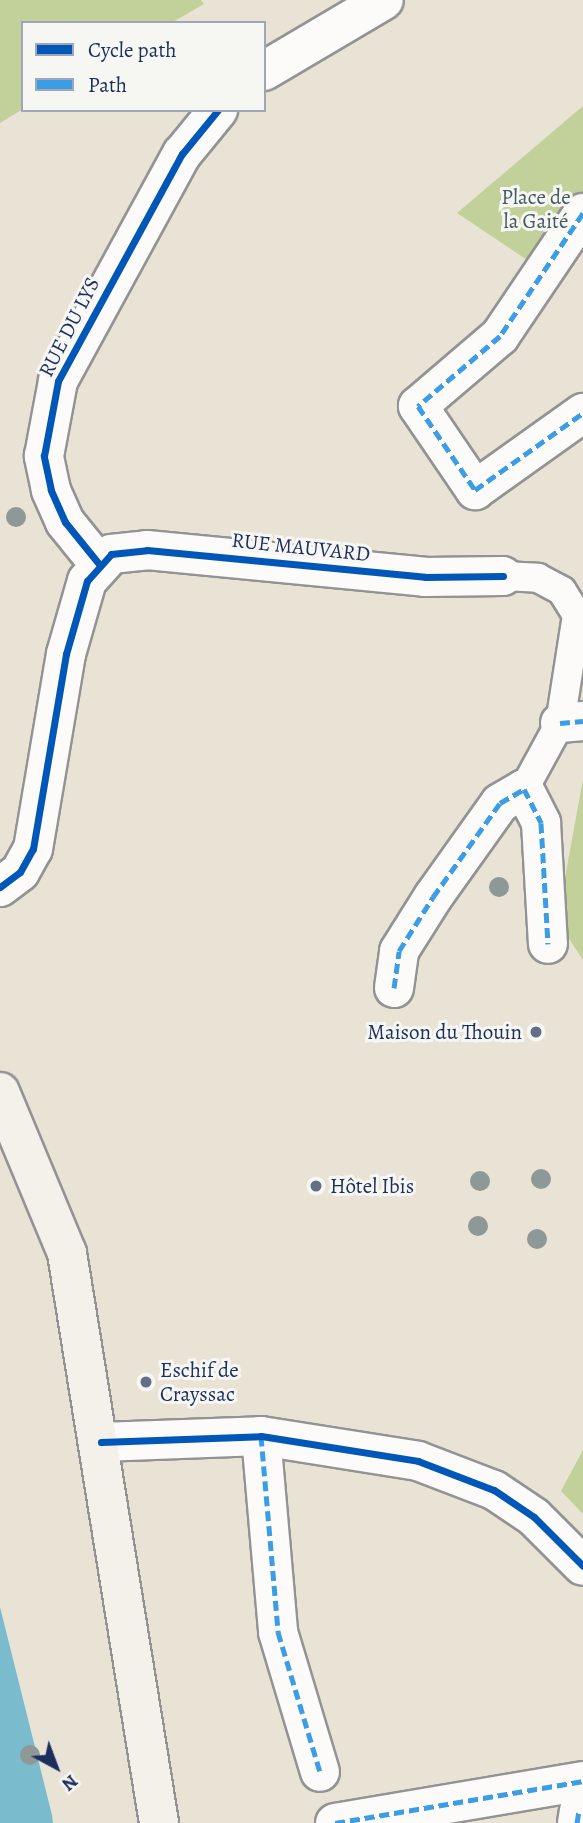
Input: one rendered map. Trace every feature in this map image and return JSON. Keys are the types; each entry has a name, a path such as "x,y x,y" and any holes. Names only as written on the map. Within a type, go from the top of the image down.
{"main road":[{"path":"0,1093 67,1253 101,1442 159,1823"}],"street":[{"path":"266,70 384,0"},
{"name":"RUE DU LYS","path":"99,564 65,522 51,490 44,456 49,417 58,381 182,154 216,112"},
{"path":"583,213 500,337 418,406 475,490 583,413"},
{"name":"RUE MAUVARD","path":"99,564 111,554 147,550 425,577 503,576"},
{"path":"0,887 20,872 33,849 66,654 87,581 99,564"},
{"path":"394,988 398,951 422,913 500,803 524,789 541,823 548,944"},
{"path":"101,1442 261,1436 359,1448 465,1476 534,1517 583,1566"},
{"path":"261,1436 278,1632 320,1773"},
{"path":"335,1823 580,1805"}],"lane":[{"name":"RUE MAUVARD","path":"503,576 538,578 562,591 577,615 571,722 524,789"}],"green space":[{"path":"0,0 201,0 204,4 174,21 21,21 21,110 0,123"},
{"name":"Place de la Gaité","path":"583,106 583,248 557,280 457,213"},
{"path":"583,779 583,960 566,934 561,900"},
{"path":"583,1450 583,1514 561,1491"}],"water":[{"path":"0,1607 52,1815 53,1823 0,1823"}],"marked path":[{"path":"583,213 500,336 418,406 475,490 583,413"},
{"path":"560,723 583,721"},
{"path":"394,988 399,951 433,897 500,803 524,789 541,823 548,944"},
{"path":"261,1436 278,1632 320,1772"},
{"path":"335,1823 583,1781"},
{"path":"577,1823 579,1811"}],"cycle path":[{"path":"99,564 65,522 51,490 44,456 58,381 182,154 216,112"},
{"path":"0,887 20,872 33,849 66,654 87,581 111,554 147,550 425,577 503,576"},
{"path":"101,1442 261,1436 418,1461 494,1490 534,1517 583,1566"}],"place":[{"name":"Maison du Thouin","path":"536,1032"},
{"name":"Hôtel Ibis","path":"316,1186"},
{"name":"Eschif de Crayssac","path":"146,1382"}]}
